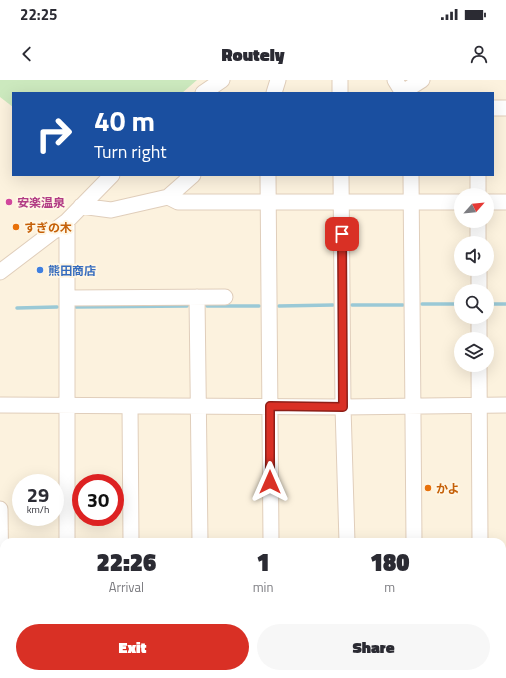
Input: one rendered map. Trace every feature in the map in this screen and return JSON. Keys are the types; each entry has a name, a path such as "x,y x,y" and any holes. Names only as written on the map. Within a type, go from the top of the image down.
{"street":[{"path":"204,92 222,80"},
{"path":"274,92 278,80"},
{"path":"340,80 340,92"},
{"path":"400,88 422,80"},
{"path":"494,108 506,108"},
{"path":"0,272 67,221 111,176"},
{"path":"81,206 111,210 168,197 192,176"},
{"path":"268,176 271,538"},
{"path":"341,176 343,407 347,538"},
{"path":"411,176 414,538"},
{"path":"478,176 478,188"},
{"path":"168,197 178,202 454,202"},
{"path":"494,202 506,202"},
{"path":"67,221 67,538"},
{"path":"67,298 197,304 225,297"},
{"path":"197,304 200,538"},
{"path":"479,372 480,538"},
{"path":"0,405 343,407 480,404 506,405"},
{"path":"130,406 131,538"},
{"path":"0,509 1,538"}],"green space":[{"path":"0,80 197,80 183,92 12,92 12,106 0,97"}],"waterway":[{"path":"422,304 454,304"},
{"path":"494,304 506,304"},
{"path":"279,306 333,305"},
{"path":"352,305 403,305"},
{"path":"76,307 187,306"},
{"path":"207,306 259,306"},
{"path":"17,308 57,307"}],"place":[{"name":"安楽温泉","path":"9,202"},
{"name":"すぎの木","path":"16,227"},
{"name":"熊田商店","path":"40,270"},
{"name":"かよ","path":"428,488"}],"route":[{"path":"270,482 270,406 343,407 342,234"}]}
